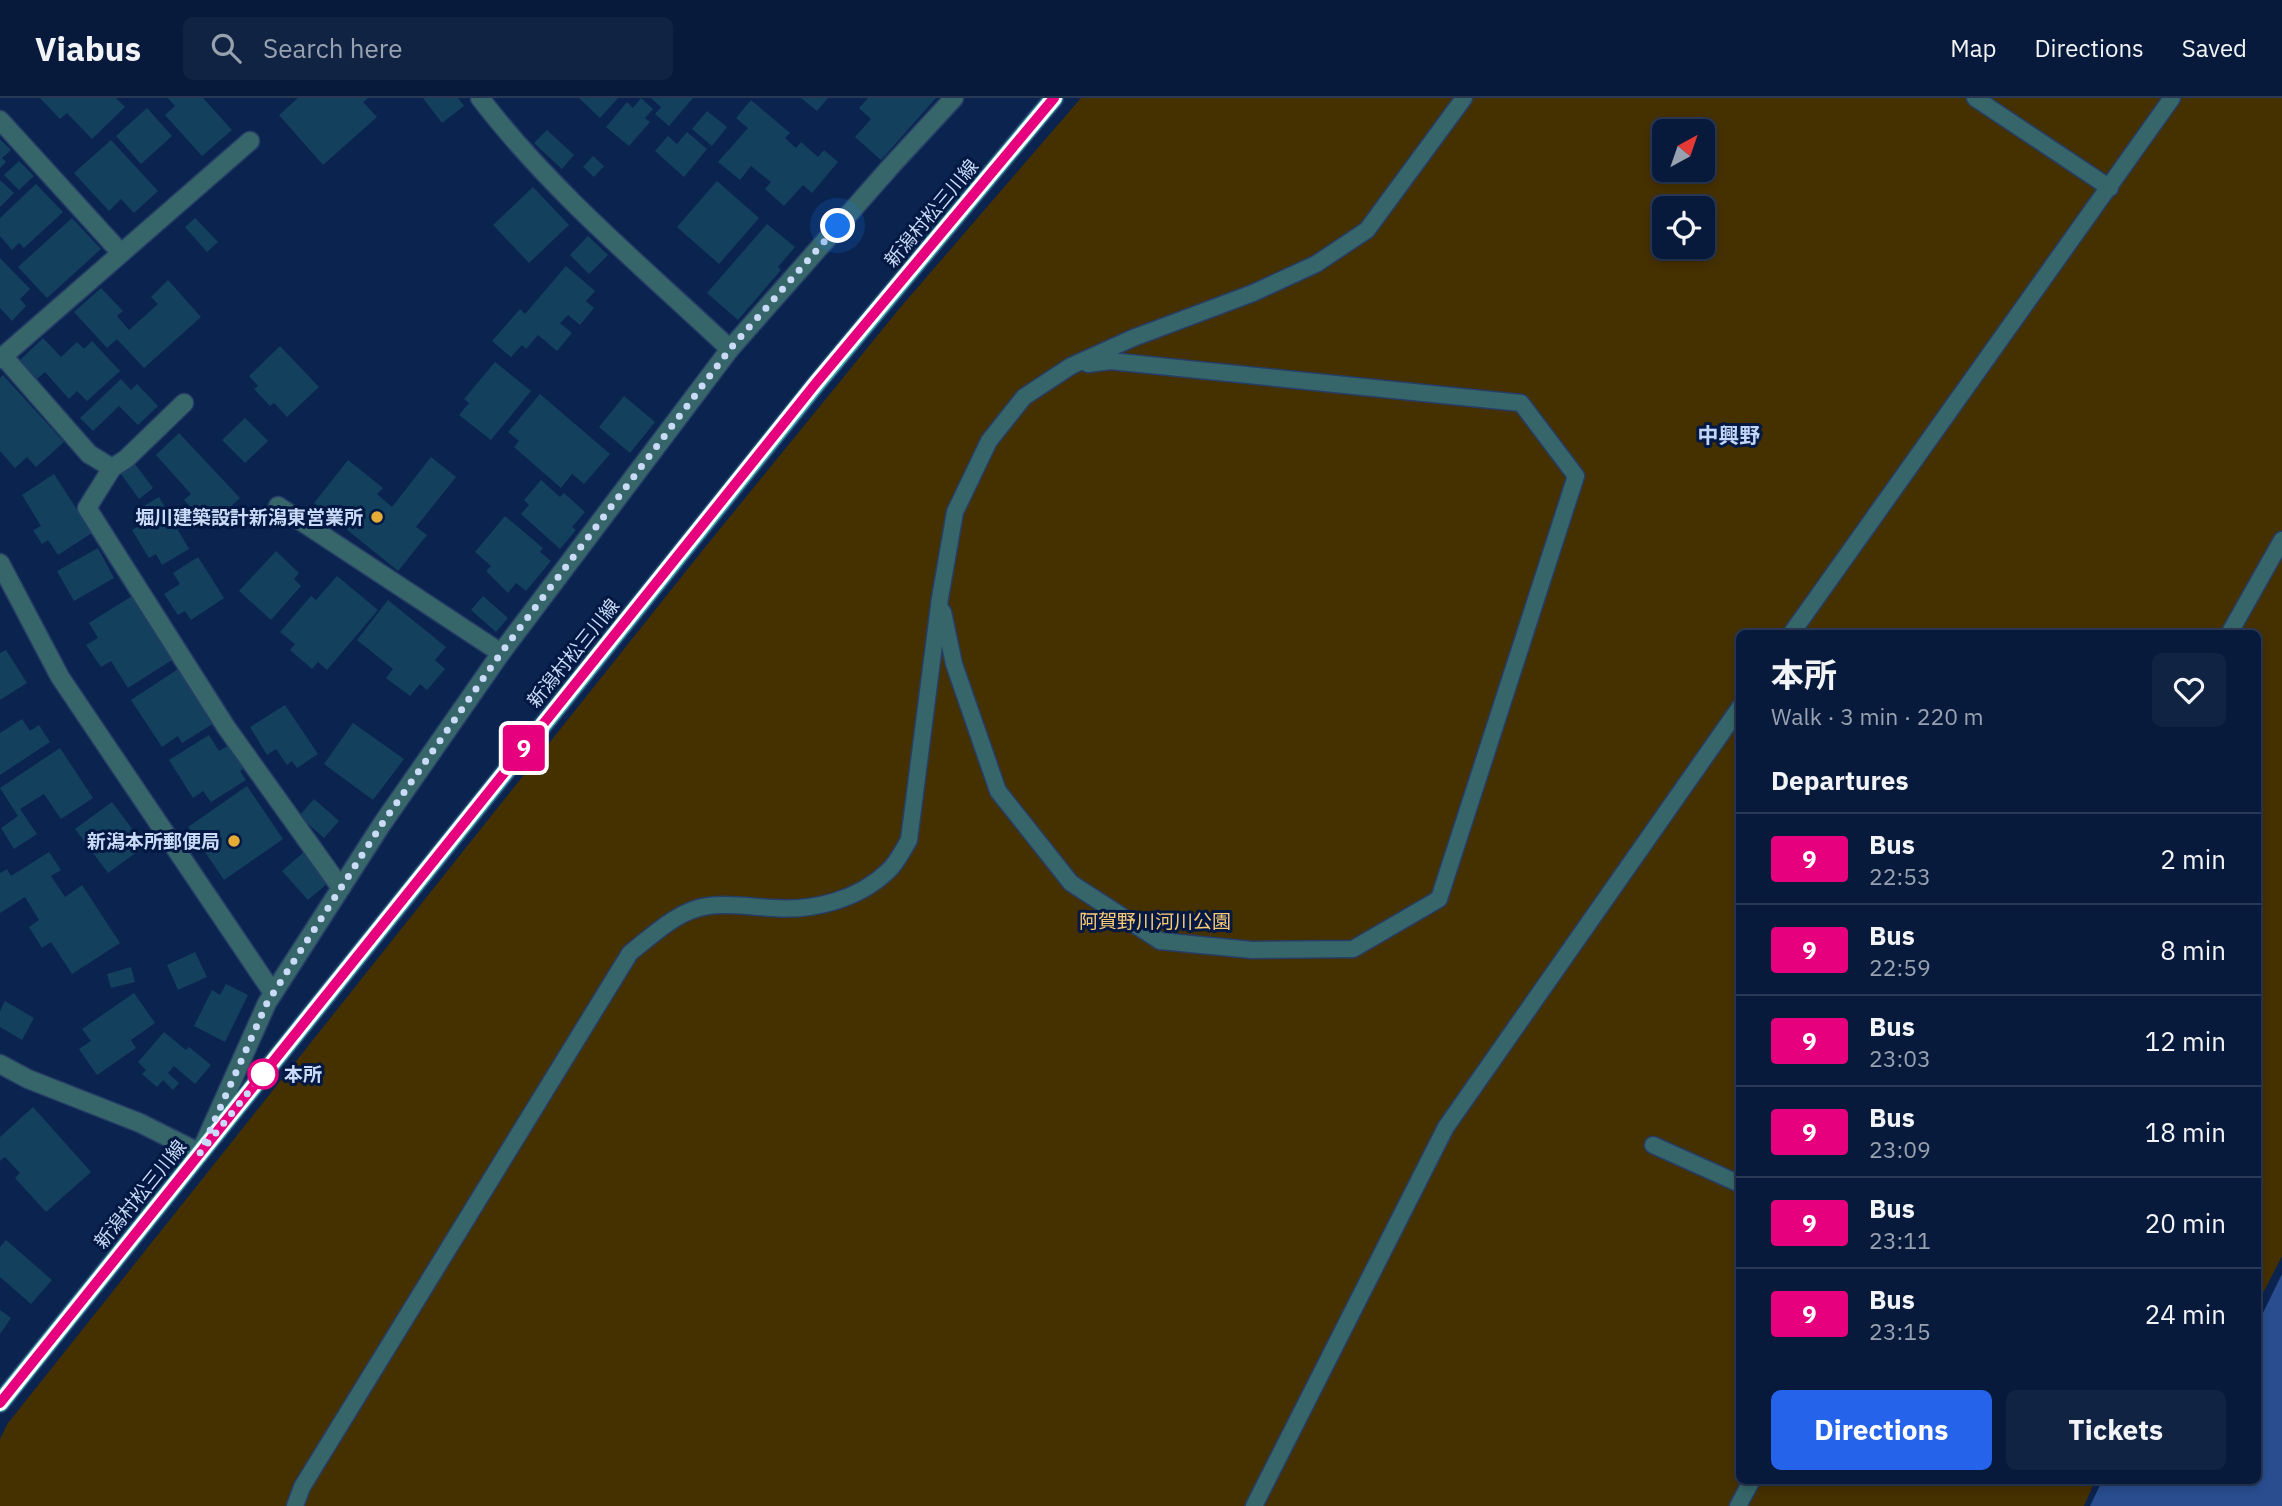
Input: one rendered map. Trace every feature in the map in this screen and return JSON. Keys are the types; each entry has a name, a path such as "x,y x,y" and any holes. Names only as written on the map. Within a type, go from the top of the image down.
{"main road":[{"name":"新潟村松三川線","path":"0,1403 816,383 1054,98"}],"street":[{"path":"480,98 507,133 575,202 730,349"},
{"path":"0,1064 28,1079 140,1123 200,1153 273,993 501,653 730,349 954,98"},
{"path":"0,120 121,253"},
{"path":"112,468 89,454 2,358 250,141"},
{"path":"184,403 126,459 112,468 88,508 226,727 341,888"},
{"path":"278,506 501,653"},
{"path":"0,563 60,677 273,993"}],"lane":[{"path":"295,1506 302,1487 630,953 674,919 706,906 740,905 776,909 820,906 869,888 890,869 909,840 940,598 955,512 989,441 1024,397 1072,366 1133,338 1266,288 1316,264 1367,230 1464,98"},
{"path":"1975,98 2110,188"},
{"path":"1794,630 2172,98"},
{"path":"940,598 954,664 998,791 1071,883 1160,941 1252,950 1353,949 1439,898 1576,476 1521,403 1110,361 1072,366"},
{"path":"2231,630 2282,540"},
{"path":"1254,1506 1446,1127 1736,713"},
{"path":"1653,1145 1736,1182"},
{"path":"1738,1506 1750,1484"}],"green space":[{"name":"阿賀野川河川公園","path":"1081,98 2282,98 2282,1256 2261,1297 2261,630 1736,630 1736,1484 2094,1484 2084,1506 0,1506 0,1439 8,1423 702,551 899,309"}],"water":[{"path":"2282,1274 2282,1506 2090,1506 2101,1484 2261,1484 2261,1317"}],"building":[{"path":"40,98 116,98 125,107 92,139 67,113 60,119"},
{"path":"168,98 203,98 232,130 202,156 165,115 175,106"},
{"path":"298,98 368,98 363,102 377,117 323,165 279,115"},
{"path":"423,98 458,98 464,106 442,123"},
{"path":"579,98 618,98 600,118"},
{"path":"641,98 653,109 645,118 650,122 629,146 606,127 627,102 633,108"},
{"path":"651,98 693,98 669,126 655,114 661,107"},
{"path":"801,98 828,98 817,111"},
{"path":"868,98 936,98 881,160 855,137 871,119 859,108"},
{"path":"751,100 790,133 785,138 796,148 801,142 818,157 824,150 838,162 812,193 803,185 784,206 765,189 771,182 751,166 740,180 718,162 748,128 736,118"},
{"path":"147,108 172,136 141,164 116,136"},
{"path":"707,111 727,127 712,146 692,129"},
{"path":"547,130 574,155 562,169 534,143"},
{"path":"687,132 707,149 684,177 655,151 668,136 677,144"},
{"path":"0,139 11,150 2,158 6,162 0,168"},
{"path":"111,140 158,191 134,213 121,199 109,211 74,173"},
{"path":"593,156 604,166 594,177 583,167"},
{"path":"19,161 34,176 19,190 4,175"},
{"path":"0,180 14,193 0,207"},
{"path":"717,181 759,218 719,264 677,227"},
{"path":"36,184 63,212 24,248 19,243 12,250 0,236 0,218"},
{"path":"533,187 569,225 529,263 493,225"},
{"path":"72,218 101,249 47,298 18,267"},
{"path":"195,218 218,242 207,252 185,227"},
{"path":"767,224 795,247 778,267 781,270 738,320 707,293"},
{"path":"588,236 608,255 589,274 570,255"},
{"path":"0,258 30,289 20,299 26,306 12,321 0,308"},
{"path":"566,266 595,291 586,301 594,308 580,325 568,315 560,323 572,333 557,351 538,335 526,349 522,345 511,357 492,341 520,309 525,314"},
{"path":"168,280 201,317 144,368 117,339 107,348 74,312 101,288 123,311 117,316 129,330 158,304 151,297"},
{"path":"43,338 61,357 77,342 84,349 92,341 120,371 87,401 77,391 69,399 45,372 37,379 20,360"},
{"path":"280,346 319,387 287,417 274,403 270,406 254,389 258,386 249,376"},
{"path":"495,362 531,391 491,440 459,415 469,403 464,399"},
{"path":"3,375 64,442 36,467 27,457 15,468 0,451 0,378"},
{"path":"121,379 131,390 137,384 158,406 138,425 119,406 93,431 80,418"},
{"path":"540,394 610,454 584,484 572,474 561,488 514,447 519,441 508,432"},
{"path":"624,396 655,422 630,453 599,427"},
{"path":"245,418 268,441 245,463 222,440"},
{"path":"179,433 240,498 209,527 184,500 191,494 156,455"},
{"name":"堀川建築設計新潟東営業所","path":"431,457 456,477 416,527 427,535 398,571 314,503 348,460 383,488 377,494 392,507"},
{"path":"135,464 153,488 139,499 121,474"},
{"path":"54,474 92,533 58,555 48,540 42,544 33,530 41,526 22,495"},
{"path":"541,480 560,497 564,493 585,512 572,527 576,530 560,549 521,514 529,505 524,500"},
{"path":"159,497 189,549 162,565 156,554 149,558 132,530 152,519 144,506"},
{"path":"505,516 543,548 540,552 551,561 526,591 516,583 508,593 486,571 491,566 475,552"},
{"path":"98,548 114,578 74,601 57,571"},
{"path":"276,551 299,573 294,579 301,586 271,620 239,591"},
{"path":"198,557 224,598 191,620 185,611 178,615 164,594 180,584 173,573"},
{"path":"337,576 378,610 327,670 318,662 312,669 290,650 295,644 280,632 311,596 316,600"},
{"path":"132,596 172,660 128,688 111,661 101,667 86,645 98,638 89,623"},
{"path":"483,596 508,618 496,632 471,610"},
{"path":"388,600 446,647 435,660 445,669 427,690 420,684 410,696 386,678 393,669 357,640"},
{"path":"6,650 27,683 0,700 0,653"},
{"path":"178,669 214,723 182,743 178,736 162,747 131,700"},
{"path":"285,705 318,754 297,768 292,761 287,765 276,749 267,755 250,727"},
{"path":"22,719 30,731 39,725 50,742 0,775 0,733"},
{"path":"353,723 404,759 373,800 324,764"},
{"path":"209,735 219,751 229,745 244,768 240,771 246,780 211,802 203,791 193,798 169,760"},
{"path":"60,748 93,798 61,819 44,794 20,809 37,834 14,849 1,828 18,816 0,788"},
{"path":"247,786 283,839 224,880 188,827"},
{"path":"314,799 339,821 324,838 299,816"},
{"path":"112,802 145,846 108,873 75,829"},
{"path":"49,852 61,870 51,876 65,897 82,885 120,943 72,974 51,942 42,948 29,927 39,920 25,897 0,913 0,873 7,869 11,876"},
{"path":"304,852 329,882 308,900 282,871"},
{"path":"195,952 207,977 178,990 167,965"},
{"path":"131,967 135,982 111,988 107,974"},
{"path":"226,984 248,995 225,1042 194,1026 212,990 220,995"},
{"path":"134,993 155,1023 131,1040 136,1048 97,1075 79,1049 91,1041 82,1029"},
{"path":"5,1001 34,1018 22,1040 0,1027 0,1011"},
{"path":"164,1032 211,1065 195,1084 174,1066 168,1073 179,1083 173,1090 163,1080 157,1087 142,1074 146,1070 138,1062"},
{"path":"33,1107 91,1172 46,1212 15,1178 20,1173 5,1157 0,1161 0,1137"},
{"path":"6,1240 52,1280 31,1304 0,1277 0,1247"},
{"path":"0,1310 11,1318 0,1334"}],"bus line":[{"name":"9","path":"0,1403 816,383 1054,98"}],"place":[{"name":"堀川建築設計新潟東営業所","path":"377,517"},
{"name":"新潟本所郵便局","path":"234,841"},
{"name":"本所","path":"263,1074"}],"district":[{"name":"中興野","path":"1729,435"}],"route":[{"path":"263,1074 200,1153 267,1003 382,824 501,653 730,349 838,226"}]}
